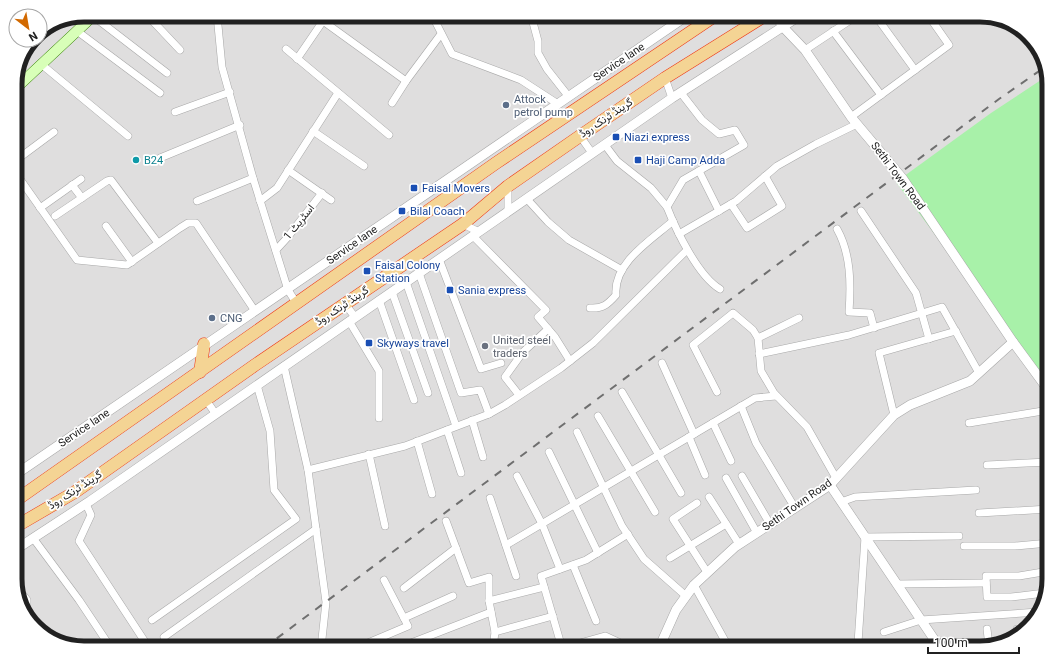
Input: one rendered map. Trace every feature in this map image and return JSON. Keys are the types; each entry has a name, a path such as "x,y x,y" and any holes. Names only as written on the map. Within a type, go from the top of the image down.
{"highway":[{"path":"22,496 496,163 706,22"},
{"name":"گرینڈ ٹرنک روڈ","path":"22,522 75,492 206,400 463,224 508,186 580,136 665,78 755,22"},
{"path":"200,372 204,344"},
{"path":"22,490 60,469"},
{"path":"22,529 75,492"}],"main road":[{"path":"22,82 87,22"}],"street":[{"path":"102,22 167,72"},
{"path":"154,22 180,50"},
{"path":"219,22 220,53 253,178 288,290 297,304"},
{"path":"297,59 322,22"},
{"path":"324,22 406,80"},
{"path":"435,22 452,54 521,80 558,104"},
{"path":"533,22 538,41 538,53 569,97"},
{"name":"Service lane","path":"22,470 204,344 288,290 492,148 678,22"},
{"name":"Sethi Town Road","path":"780,22 805,50 854,121 903,179 1013,342 1042,381"},
{"path":"22,545 86,504 215,413 672,98 790,22"},
{"path":"805,50 847,22"},
{"path":"880,22 915,70"},
{"path":"679,234 731,204 777,166 854,121 881,94 949,45 933,22"},
{"path":"77,31 160,93"},
{"path":"833,31 881,94"},
{"path":"392,103 406,80 440,34"},
{"path":"286,49 389,135"},
{"path":"41,64 128,136"},
{"path":"665,78 672,98"},
{"path":"175,112 230,92"},
{"path":"260,201 277,188 338,93"},
{"path":"667,207 683,180 744,145 735,130 719,134 702,120 681,93"},
{"path":"160,158 240,125"},
{"path":"313,131 364,166"},
{"path":"22,155 54,132"},
{"path":"580,136 592,153"},
{"path":"605,145 617,161 651,188 667,207 688,250 712,284 720,289"},
{"path":"492,148 496,163"},
{"path":"288,170 331,200"},
{"path":"699,171 719,211"},
{"path":"731,204 747,228 782,206 765,176"},
{"path":"197,201 253,178"},
{"path":"40,208 81,179"},
{"path":"55,216 107,181 112,180 158,244"},
{"path":"22,182 77,260 124,266 188,223 196,223 255,311"},
{"path":"72,185 82,198"},
{"path":"508,186 508,211"},
{"name":"اسٹریٹ 1","path":"276,250 322,193"},
{"path":"527,199 548,222 569,240 622,270"},
{"path":"861,211 916,293 929,339"},
{"path":"590,308 597,308 607,305 616,295 615,284 628,261 673,220"},
{"path":"463,224 476,234 546,310 538,317 570,361"},
{"path":"106,226 132,262"},
{"path":"837,229 844,242 848,264 849,312 870,312 874,328"},
{"path":"308,470 417,441 489,414 570,361 593,343 688,250"},
{"path":"439,259 481,369 500,363"},
{"path":"419,273 461,393 480,390 489,414"},
{"path":"406,282 456,426"},
{"path":"392,292 428,393"},
{"path":"379,300 414,400"},
{"path":"346,304 352,319 379,371 379,418"},
{"path":"759,354 850,335 942,307 979,373"},
{"path":"717,392 693,345 733,313 753,330 758,338 760,371 776,396 807,427 833,481 841,502 935,641"},
{"path":"758,338 800,318"},
{"path":"519,395 505,377 523,352 548,329"},
{"path":"894,415 879,353 956,332"},
{"name":"Sethi Town Road","path":"662,641 676,610 694,585 739,544 795,508 833,481 894,415 910,405 970,381 1013,342"},
{"path":"662,363 705,475"},
{"path":"284,366 308,470 316,528 326,602 322,641"},
{"path":"152,620 296,519 274,490 270,431 257,385"},
{"path":"622,392 681,493"},
{"path":"506,545 755,398 776,396"},
{"path":"206,400 215,413"},
{"path":"741,406 756,443 795,508"},
{"path":"969,423 1042,411"},
{"path":"598,416 655,512"},
{"path":"472,420 483,457"},
{"path":"713,423 731,461"},
{"path":"447,430 461,473"},
{"path":"577,432 603,488 628,534 644,559 686,596"},
{"path":"417,441 432,494"},
{"path":"549,452 576,504 598,552"},
{"path":"369,454 384,526"},
{"path":"987,465 1042,462"},
{"path":"517,476 542,524 560,569"},
{"path":"742,476 770,524"},
{"path":"726,478 757,533"},
{"path":"841,502 855,497 976,490"},
{"path":"709,497 739,544"},
{"path":"490,498 516,576"},
{"path":"86,504 91,515 79,541 144,641"},
{"path":"697,504 673,518 707,572"},
{"path":"979,513 1042,509"},
{"path":"446,521 469,582 489,577 488,601 495,632 494,641"},
{"path":"670,558 726,524"},
{"path":"164,637 316,528"},
{"path":"560,641 541,576 586,560 628,534"},
{"path":"865,537 959,536"},
{"path":"858,641 865,537"},
{"path":"32,538 79,600 106,641"},
{"path":"964,546 1015,546 1042,543"},
{"path":"404,588 456,548"},
{"path":"573,565 596,621"},
{"path":"1040,594 1011,597 987,597 986,576 1019,576 1042,572"},
{"path":"376,641 408,626 384,580"},
{"path":"897,584 986,582"},
{"path":"694,585 725,641"},
{"path":"488,601 544,587"},
{"path":"404,618 453,596"},
{"path":"416,641 491,612"},
{"path":"884,632 921,620 1032,612"},
{"path":"495,632 553,616"},
{"path":"987,629 988,640"},
{"path":"587,641 605,636 616,641"}],"shaded area":[{"path":"84,22 980,22 996,24 1011,30 1024,40 1034,53 1040,68 1042,80 1042,579 1040,595 1034,610 1024,623 1011,633 996,639 980,641 84,641 68,639 53,633 40,623 30,610 24,595 22,583 22,80 27,60 32,50 34,48 48,48 48,34 72,23"}],"green space":[{"path":"1042,79 1042,380 896,182 991,113"}],"railway":[{"path":"273,641 999,99 1040,70"}],"place":[{"name":"Attock petrol pump","path":"506,105"},
{"name":"Niazi express","path":"616,137"},
{"name":"B24","path":"136,160"},
{"name":"Haji Camp Adda","path":"638,160"},
{"name":"Faisal Movers","path":"414,188"},
{"name":"Bilal Coach","path":"402,211"},
{"name":"Faisal Colony Station","path":"367,271"},
{"name":"Sania express","path":"450,290"},
{"name":"CNG","path":"212,318"},
{"name":"Skyways travel","path":"369,343"},
{"name":"United steel traders","path":"485,346"}]}
